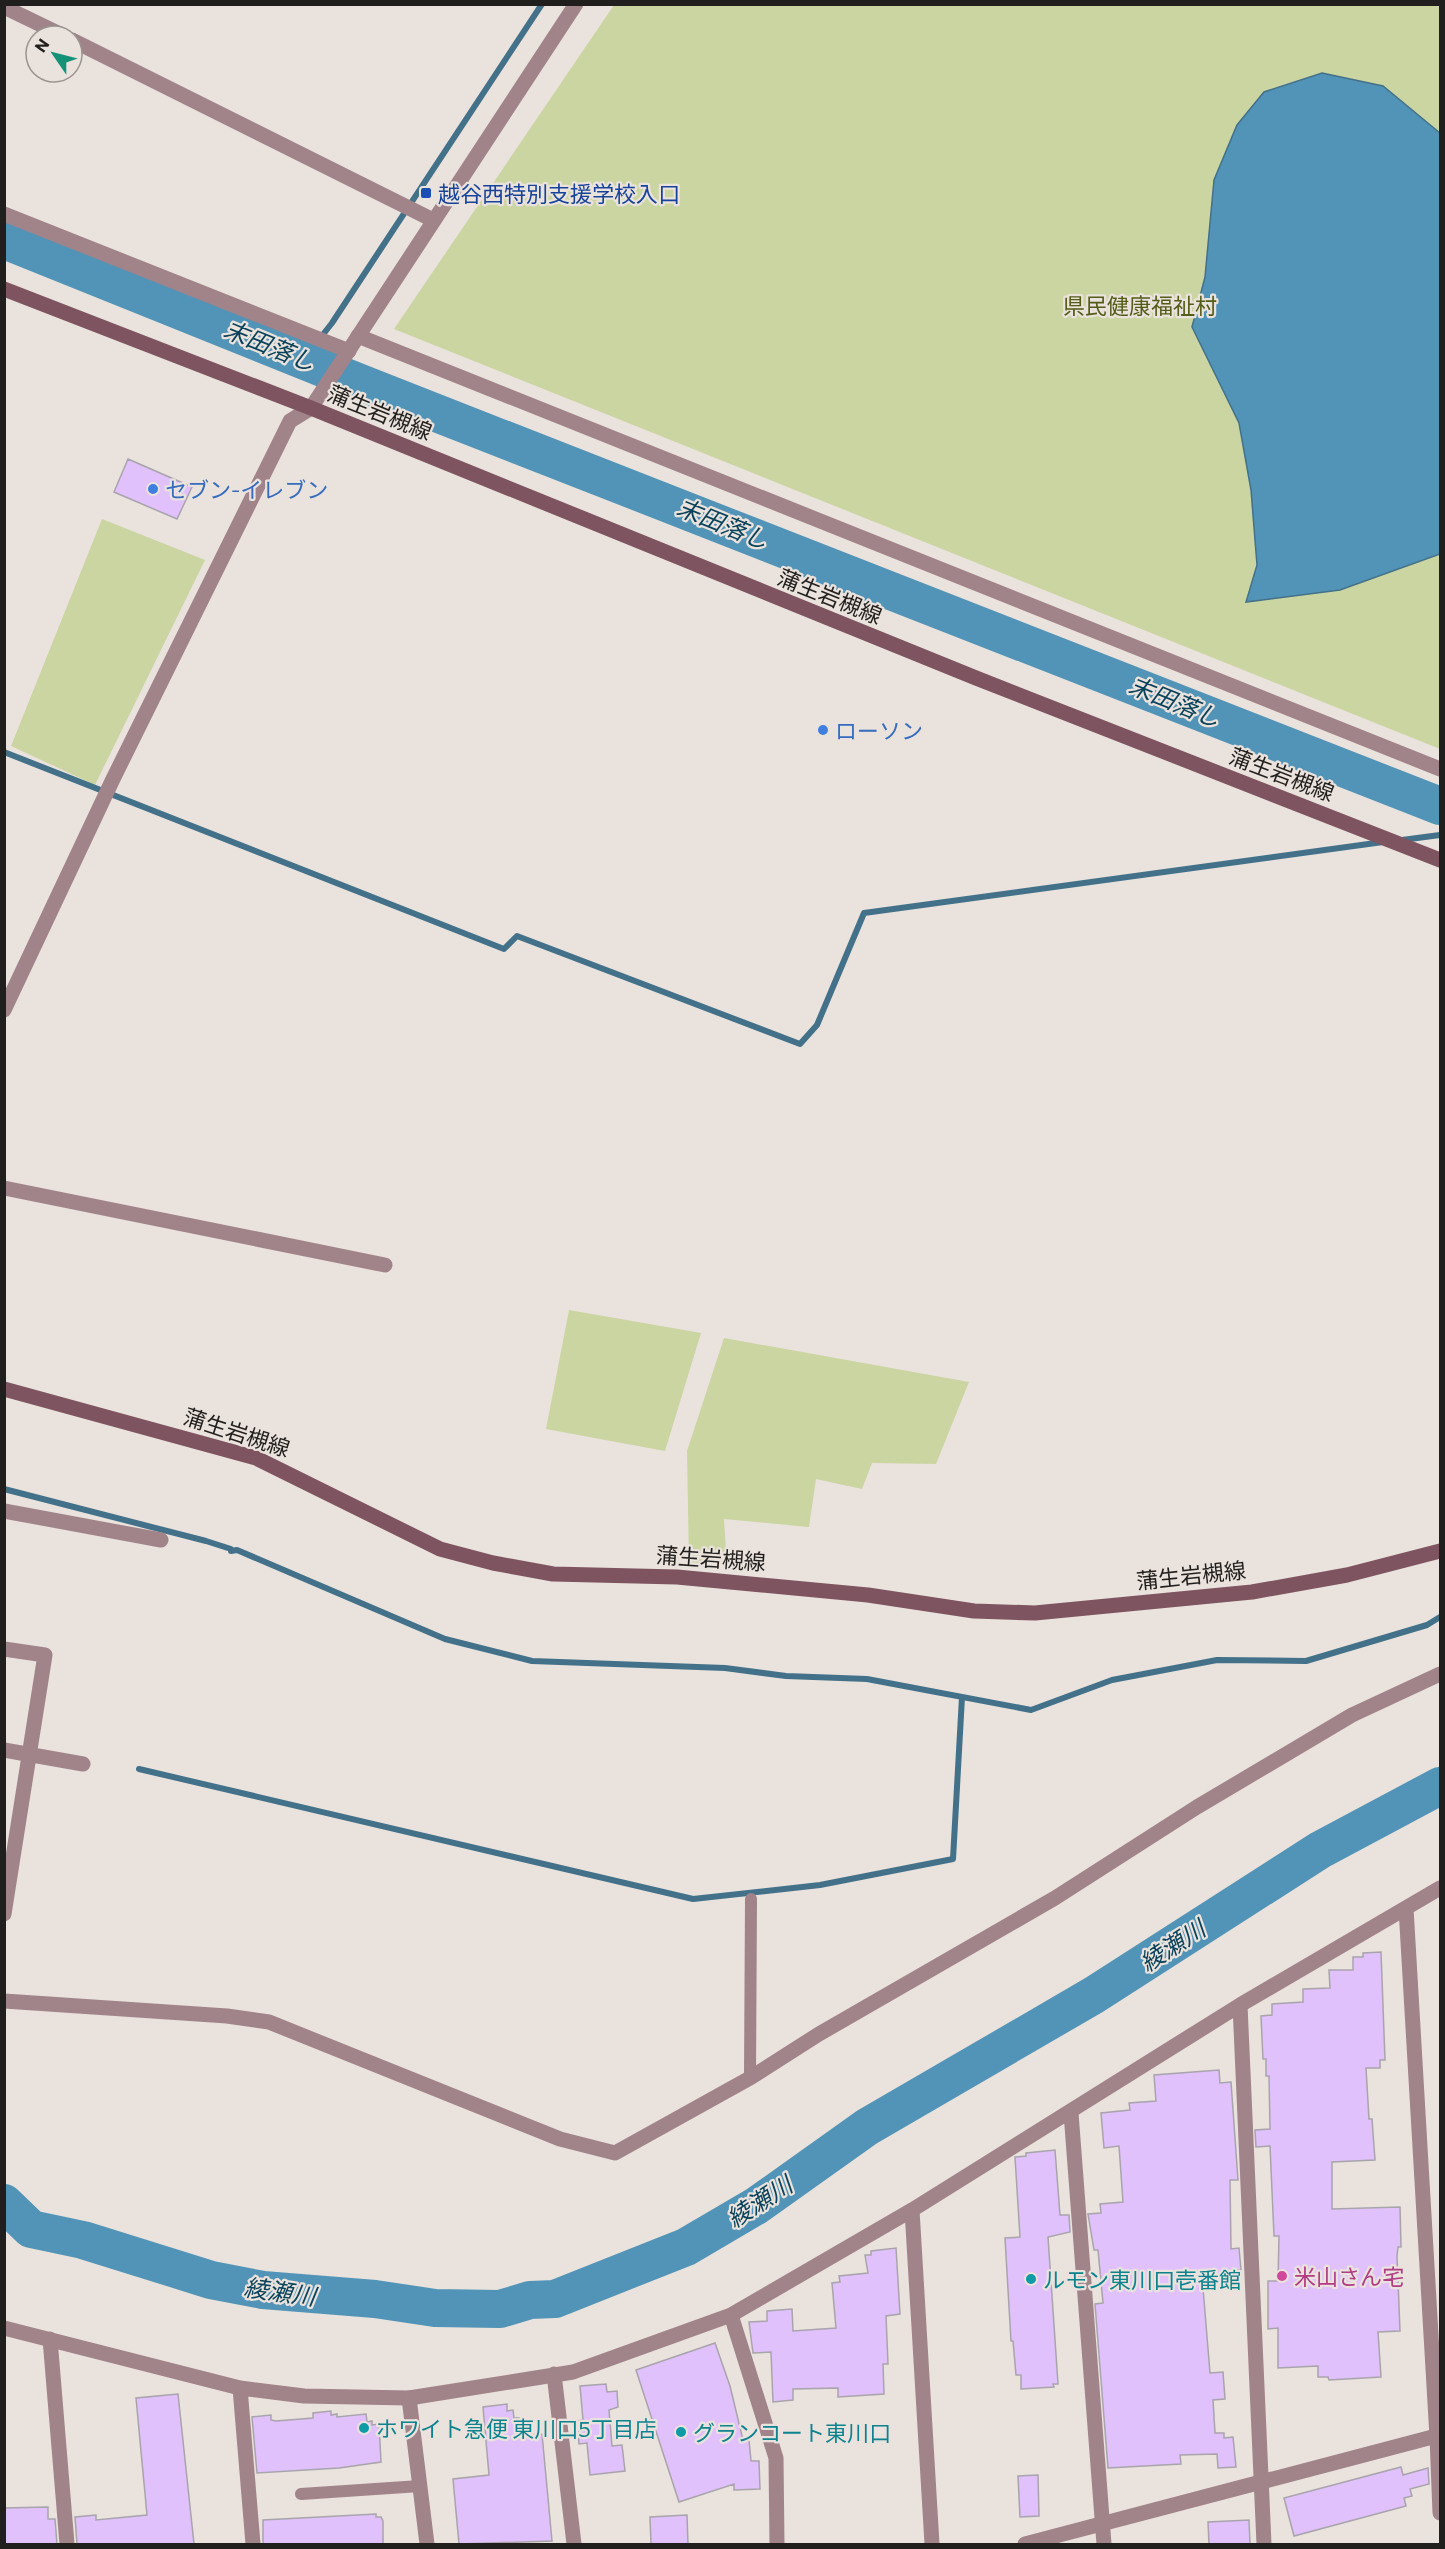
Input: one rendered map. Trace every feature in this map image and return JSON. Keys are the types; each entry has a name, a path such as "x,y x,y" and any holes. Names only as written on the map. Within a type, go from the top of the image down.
{"main road":[{"name":"蒲生岩槻線","path":"4,289 311,408 932,661 1440,859"},
{"name":"蒲生岩槻線","path":"4,1389 256,1458 440,1549 492,1563 553,1574 688,1578 868,1595 974,1611 1035,1613 1252,1592 1347,1575 1440,1551"}],"street":[{"path":"4,1010 104,797 290,421 311,408 576,4"},
{"path":"4,6 40,24"},
{"path":"84,46 433,220"},
{"path":"4,213 349,351"},
{"path":"358,336 1440,769"},
{"path":"4,1188 384,1265"},
{"path":"4,1511 161,1540"},
{"path":"4,1649 45,1655 4,1914"},
{"path":"4,2001 227,2016 269,2022 560,2139 615,2153 750,2078 819,2034 1054,1898 1197,1807 1353,1715 1440,1674"},
{"path":"4,1750 83,1764"},
{"path":"4,2328 240,2388 304,2396 409,2398 573,2372 731,2315 912,2210 1071,2113 1240,2005 1440,1888"},
{"path":"1406,1908 1438,2436 1440,2513"},
{"path":"1240,2005 1263,2481 1264,2544"},
{"path":"1071,2113 1104,2544"},
{"path":"912,2210 933,2544"},
{"path":"731,2315 776,2458 777,2544"},
{"path":"50,2339 67,2544"},
{"path":"554,2374 574,2544"},
{"path":"240,2388 254,2544"},
{"path":"409,2398 427,2544"},
{"path":"1025,2544 1438,2436"}],"lane":[{"path":"750,2078 751,1899"},
{"path":"301,2494 420,2486"}],"green space":[{"name":"県民健康福祉村","path":"614,5 1440,5 1440,749 394,329"},
{"path":"102,519 205,560 95,785 11,746"},
{"path":"569,1310 701,1333 665,1451 546,1429"},
{"path":"724,1338 969,1382 936,1464 872,1463 862,1489 816,1479 809,1527 724,1519 727,1566 689,1563 687,1451"}],"water":[{"path":"1322,73 1383,86 1440,133 1440,554 1340,590 1246,602 1257,565 1251,490 1239,423 1192,327 1205,277 1214,180 1237,125 1264,92"}],"building":[{"name":"セブン-イレブン","path":"128,459 192,487 177,519 114,492"},
{"path":"1381,1952 1385,2060 1380,2060 1380,2068 1366,2068 1369,2119 1372,2119 1375,2160 1332,2162 1332,2209 1400,2207 1401,2247 1398,2247 1397,2256 1400,2331 1378,2332 1381,2377 1329,2380 1328,2377 1318,2377 1318,2366 1278,2368 1278,2328 1268,2329 1268,2281 1278,2281 1279,2236 1274,2236 1270,2146 1256,2147 1255,2130 1270,2129 1269,2076 1266,2076 1266,2059 1263,2059 1261,2016 1272,2015 1272,2004 1303,2002 1303,1989 1330,1988 1329,1970 1353,1970 1353,1957 1363,1957 1363,1953"},
{"path":"1219,2070 1220,2083 1231,2082 1238,2180 1230,2180 1231,2249 1239,2248 1241,2270 1231,2271 1232,2278 1213,2280 1214,2287 1203,2288 1210,2373 1223,2372 1225,2399 1213,2400 1215,2433 1224,2433 1224,2438 1233,2437 1236,2467 1218,2468 1217,2454 1180,2455 1181,2464 1108,2468 1095,2304 1103,2303 1098,2250 1094,2250 1088,2214 1101,2213 1100,2204 1123,2202 1119,2146 1104,2148 1101,2113 1130,2110 1129,2103 1156,2101 1154,2075"},
{"name":"ルモン東川口壱番館","path":"1055,2150 1060,2215 1069,2215 1070,2232 1048,2237 1058,2384 1053,2384 1054,2387 1021,2389 1021,2375 1016,2375 1013,2341 1011,2341 1005,2238 1020,2237 1015,2157 1026,2156 1026,2153"},
{"path":"896,2248 900,2314 886,2316 888,2364 883,2364 884,2394 838,2397 838,2388 793,2389 793,2400 773,2402 771,2352 753,2353 749,2322 767,2321 767,2311 792,2309 793,2331 836,2328 832,2283 840,2282 839,2276 868,2273 865,2255 871,2255 871,2251"},
{"path":"715,2343 730,2386 743,2440 749,2440 751,2461 759,2461 760,2489 734,2490 734,2484 679,2502 636,2370"},
{"path":"606,2384 607,2392 617,2391 618,2407 609,2410 612,2446 622,2445 625,2471 590,2475 587,2443 579,2444 577,2421 583,2420 580,2386"},
{"path":"178,2394 194,2544 77,2544 75,2517 96,2515 96,2520 147,2515 136,2398"},
{"path":"507,2404 507,2411 513,2410 514,2418 519,2418 521,2437 542,2434 552,2541 459,2544 453,2479 489,2475 483,2407"},
{"path":"331,2411 331,2415 337,2414 337,2417 366,2414 367,2422 372,2421 372,2425 379,2424 381,2462 339,2468 257,2473 252,2417 271,2415 271,2420 276,2421 313,2418 313,2413"},
{"path":"1401,2467 1403,2475 1428,2468 1429,2484 1410,2489 1412,2496 1404,2498 1406,2506 1294,2536 1284,2498"},
{"path":"1038,2475 1039,2516 1020,2517 1018,2476"},
{"path":"48,2507 48,2519 55,2519 57,2544 4,2544 4,2508"},
{"path":"376,2514 376,2517 381,2517 383,2521 383,2544 263,2544 263,2520"},
{"path":"687,2515 688,2544 651,2544 650,2517"},
{"path":"1249,2520 1250,2544 1209,2544 1208,2522"}],"waterway":[{"path":"303,360 332,323 542,4"},
{"name":"末田落し","path":"4,240 365,385 1440,806"},
{"path":"4,752 504,949 517,936 800,1044 817,1025 864,913 1383,842"},
{"path":"1402,840 1440,835"},
{"path":"4,1489 206,1541 231,1549 231,1551 237,1550 445,1639 532,1661 725,1668 786,1676 867,1679 1031,1710 1112,1680 1217,1660 1306,1661 1427,1625 1440,1617"},
{"path":"139,1769 693,1899 820,1885 953,1859 962,1697"},
{"name":"綾瀬川","path":"4,2203 31,2229 83,2240 211,2280 263,2290 375,2299 435,2308 500,2309 530,2300 555,2299 686,2247 756,2206 867,2127 1094,1995 1320,1850 1440,1786"}],"place":[{"name":"越谷西特別支援学校入口","path":"426,193"},
{"name":"セブン-イレブン","path":"153,489"},
{"name":"ローソン","path":"823,730"},
{"name":"米山さん宅","path":"1282,2276"},
{"name":"ルモン東川口壱番館","path":"1031,2279"},
{"name":"ホワイト急便 東川口5丁目店","path":"364,2428"},
{"name":"グランコート東川口","path":"681,2432"}]}
